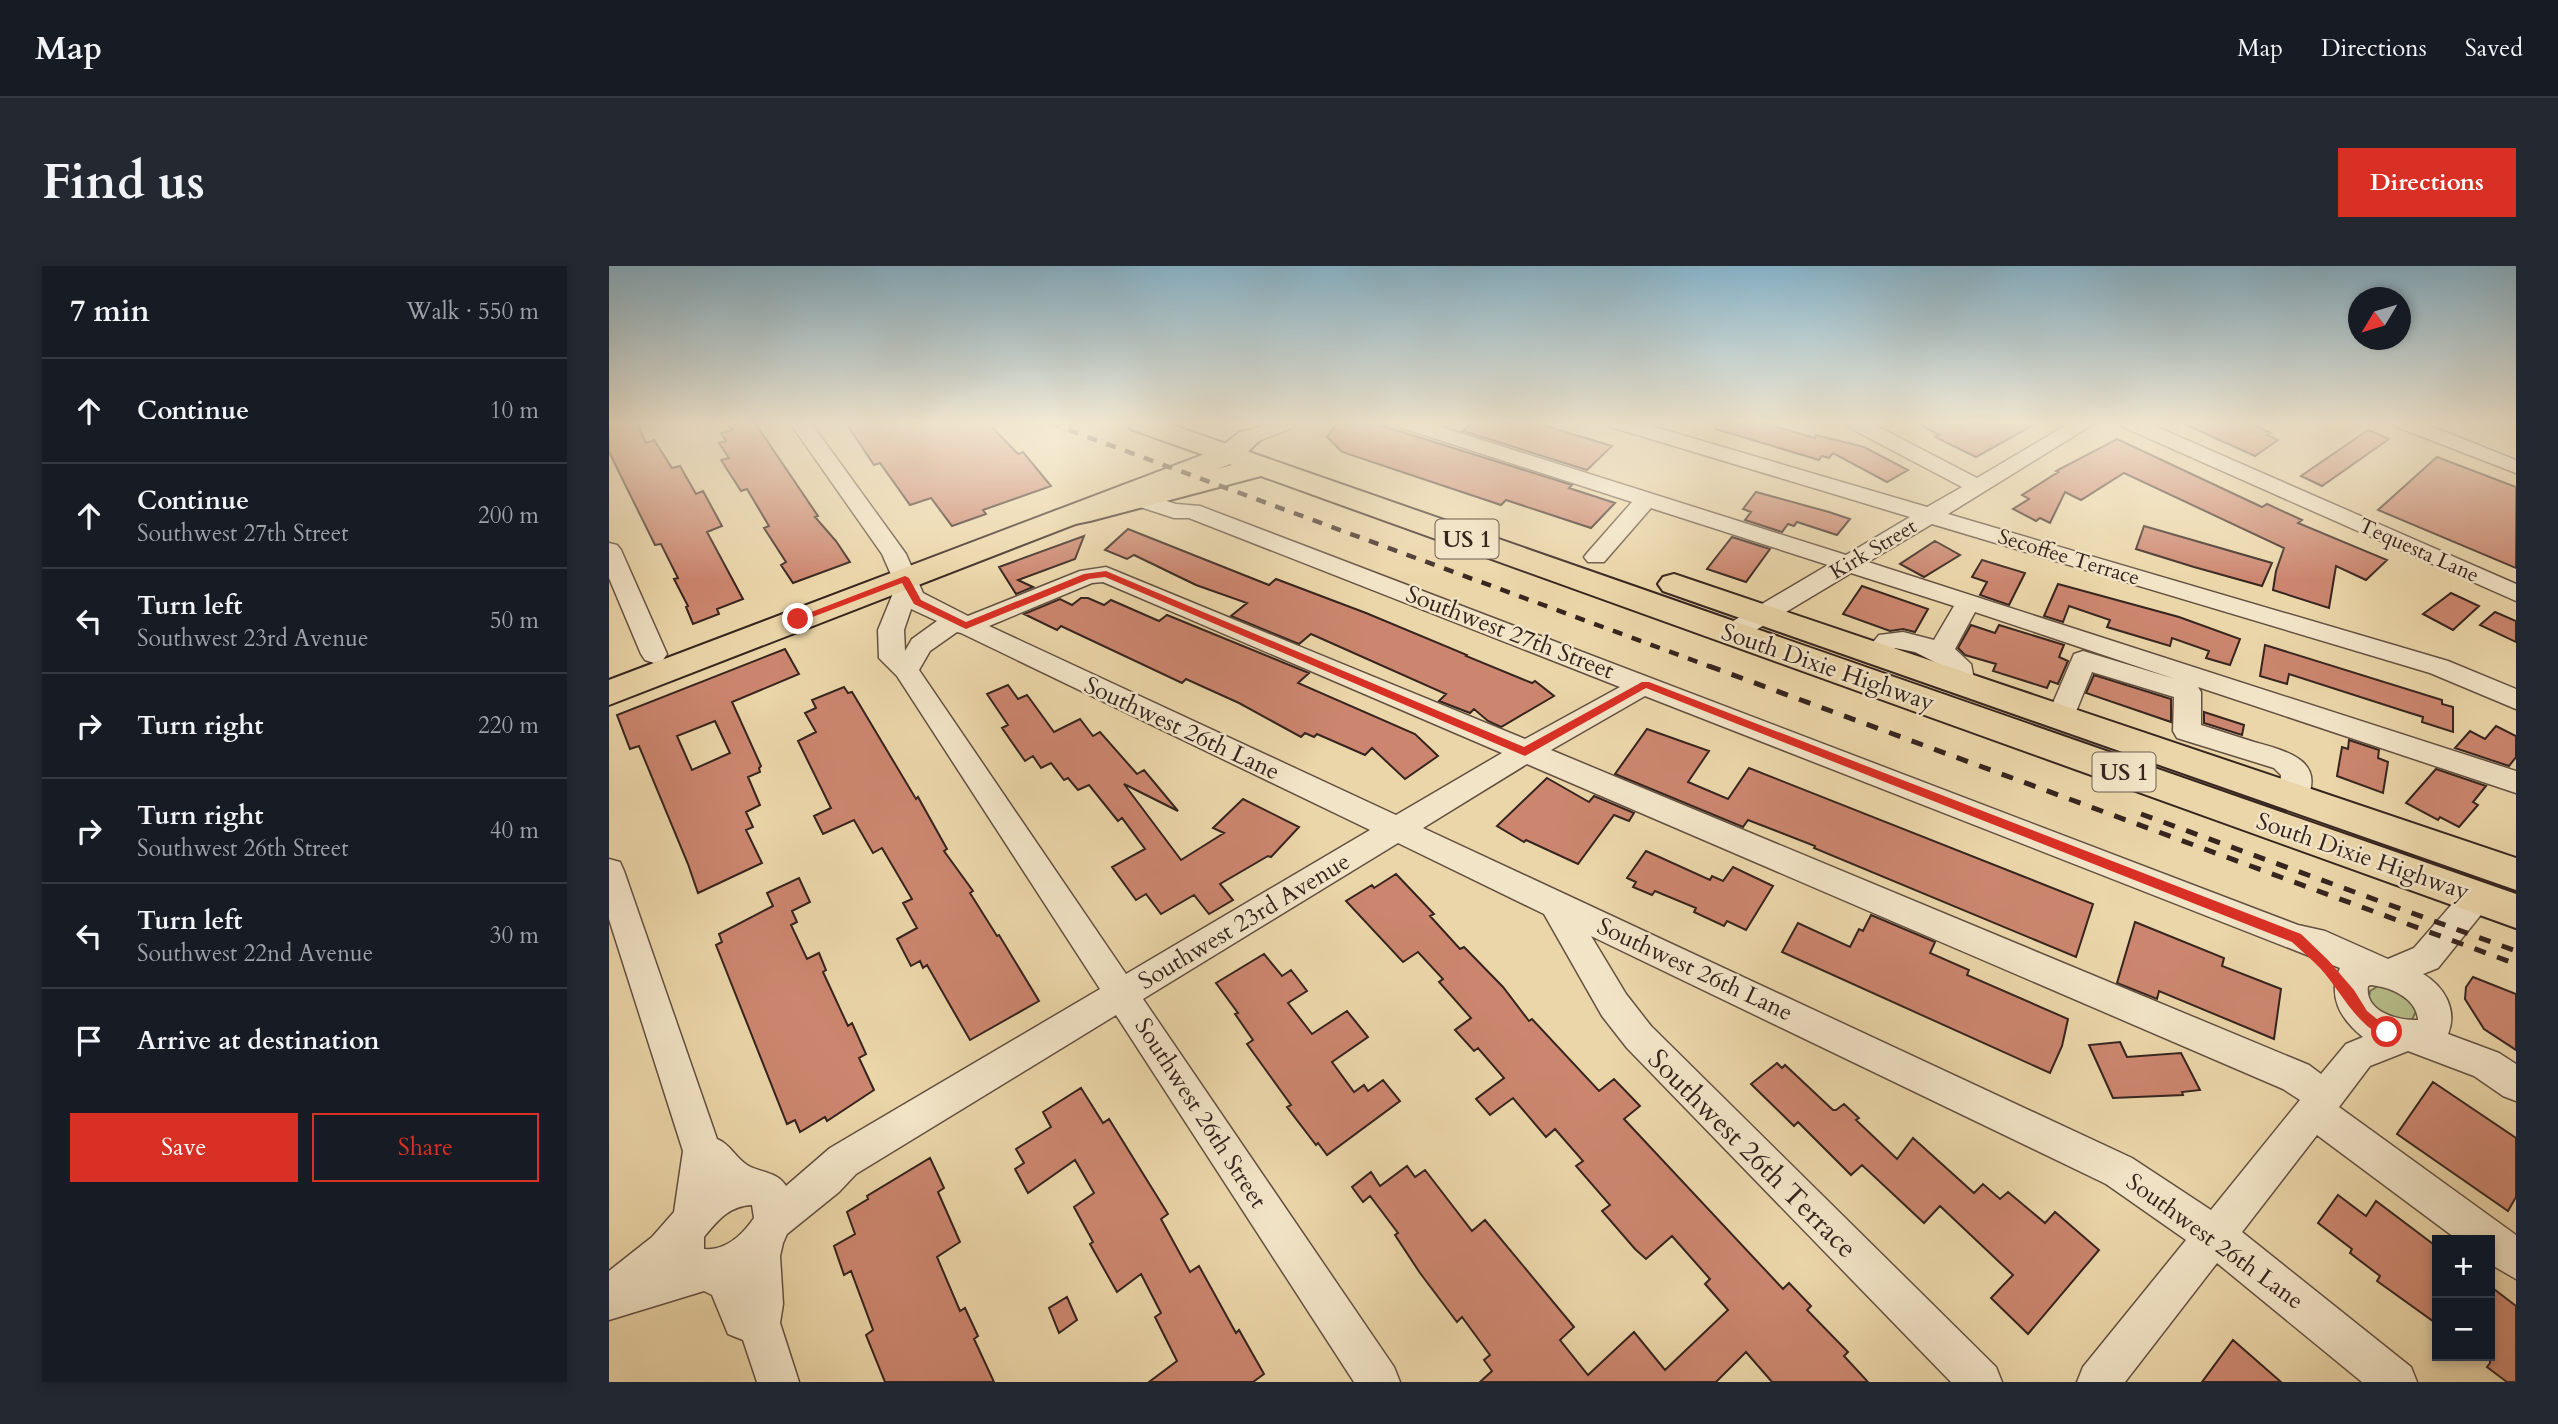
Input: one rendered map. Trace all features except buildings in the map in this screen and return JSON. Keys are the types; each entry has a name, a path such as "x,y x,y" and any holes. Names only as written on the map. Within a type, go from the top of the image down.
{"main road":[{"path":"609,693 904,575 1141,475"},
{"path":"609,671 654,654 904,575 1065,517 1152,475"},
{"path":"1065,517 1111,510 1142,500 1186,500 1243,475"},
{"name":"South Dixie Highway","path":"1287,475 1747,624 2284,811"},
{"name":"South Dixie Highway","path":"1332,475 1596,557 1747,624 1876,654 2061,717 2182,744 2284,811 2293,821 2307,823 2428,864 2504,877 2516,911"}],"street":[{"path":"836,475 904,575 917,602 961,623"},
{"path":"1568,475 1968,602 2516,782"},
{"name":"Secoffee Terrace","path":"1793,475 2439,667 2516,700"},
{"path":"1956,475 1979,487"},
{"name":"Kirk Street","path":"1747,624 1999,475"},
{"name":"Tequesta Lane","path":"2248,475 2516,593"},
{"name":"Southwest 27th Street","path":"1186,500 1646,684 2296,938 2314,941 2414,985 2420,1022 2374,1025 2324,963 2296,938"},
{"path":"1596,557 1646,500"},
{"path":"609,550 654,654"},
{"path":"906,670 921,645 961,623 1088,576 1106,574 2296,1077 2319,1104 2516,1259"},
{"name":"Southwest 26th Street","path":"904,575 894,619 890,652 892,658 906,670 1378,1382"},
{"path":"1940,653 1968,602"},
{"name":"Southwest 26th Lane","path":"961,623 2081,1152 2152,1191 2214,1235 2396,1382"},
{"path":"1876,654 1888,641 1897,639 1940,653 1958,664 1962,684"},
{"path":"2061,717 2083,660 2256,713"},
{"name":"Southwest 23rd Avenue","path":"762,1208 826,1179 843,1161 1395,829 1646,684"},
{"path":"2182,744 2189,692"},
{"path":"609,871 702,1151 698,1163 697,1189 681,1247 683,1259 690,1266 726,1281 743,1319 759,1322"},
{"path":"2358,1055 2353,1042 2352,978 2368,970 2386,972 2426,958 2504,877"},
{"name":"Southwest 26th Terrace","path":"1554,902 1613,1005 1639,1037 1981,1382"},
{"path":"2098,1382 2358,1055 2420,1022 2431,971 2426,958"},
{"path":"2420,1022 2516,1084"},
{"path":"702,1151 716,1155 732,1180 762,1208 762,1304 759,1322 778,1382"},
{"path":"613,1297 627,1280 653,1262 717,1196 762,1208"},
{"path":"613,1297 630,1295 660,1282 721,1269 746,1256 762,1208"}],"green space":[{"path":"2378,986 2390,988 2409,1001 2416,1011 2412,1020 2393,1019 2376,1008 2369,997 2370,991"}],"railway":[{"path":"1191,475 1714,668"},
{"path":"1709,666 2516,964"},
{"path":"2141,814 2516,951"}],"route":[{"path":"798,619 905,578 917,602 966,626 1088,576 1106,574 1525,752 1646,684 2296,938 2324,963 2350,994 2362,1015 2387,1032"}]}
